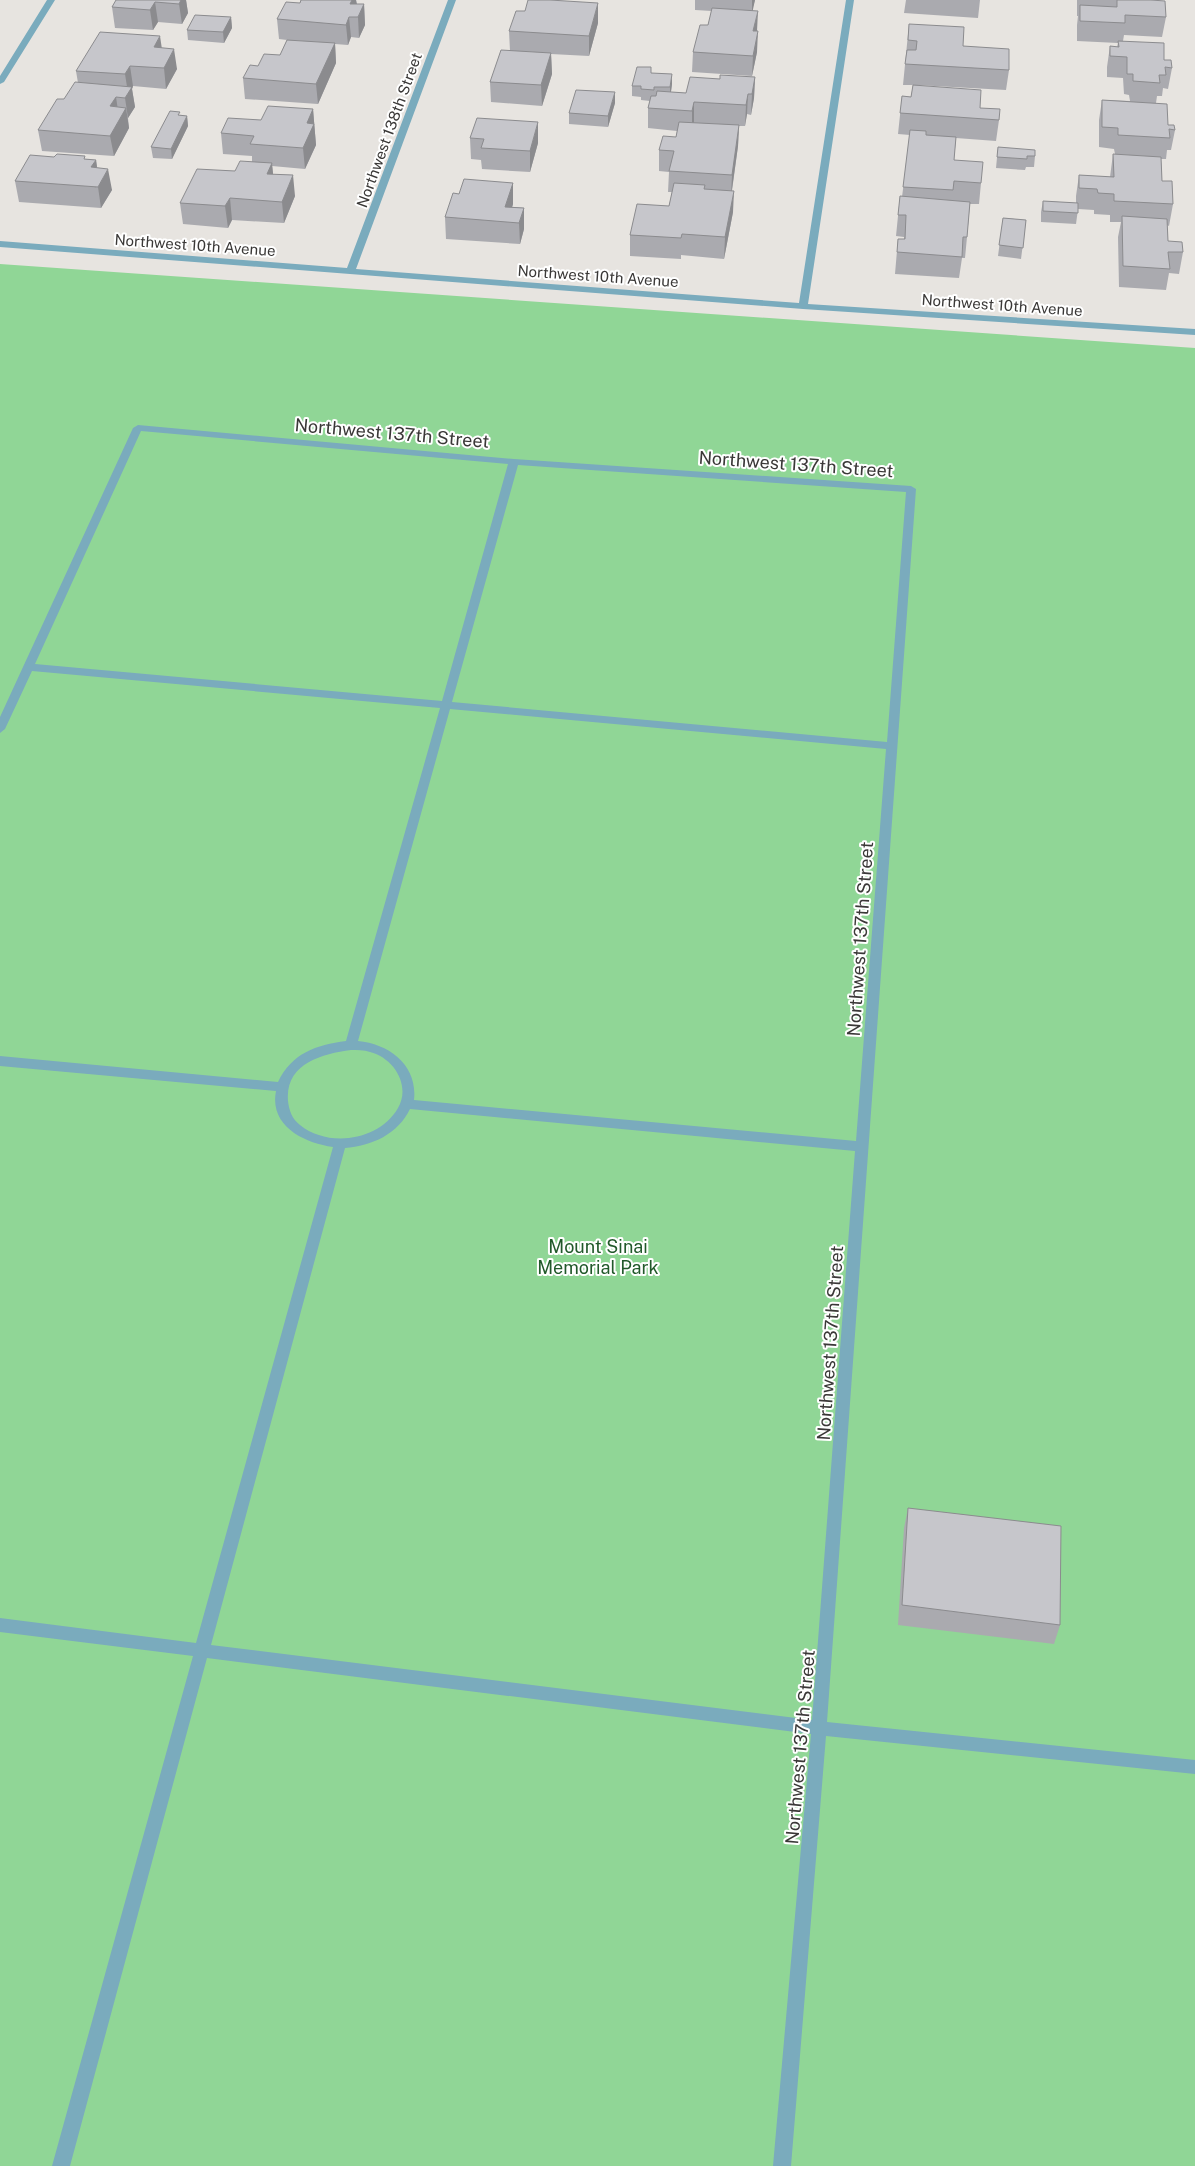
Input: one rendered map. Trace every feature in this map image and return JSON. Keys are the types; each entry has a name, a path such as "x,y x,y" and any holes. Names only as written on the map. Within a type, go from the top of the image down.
{"street":[{"path":"0,82 51,0"},
{"name":"Northwest 138th Street","path":"351,270 452,0"},
{"path":"804,306 850,0"},
{"name":"Northwest 10th Avenue","path":"0,244 804,306 1195,332"},
{"name":"Northwest 137th Street","path":"28,667 138,428 514,462 911,489 820,1728 782,2166"},
{"path":"351,1045 514,462"},
{"path":"0,729 28,667 892,746"},
{"path":"351,1045 374,1048 392,1058 405,1072 410,1087 408,1104 398,1120 382,1132 363,1141 340,1144 319,1141 301,1133 288,1120 280,1104 281,1087 290,1070 306,1056 328,1048 351,1045"},
{"path":"0,1061 281,1087"},
{"path":"408,1104 863,1147"},
{"path":"60,2166 340,1144"},
{"path":"0,1625 820,1728 1195,1767"}],"green space":[{"name":"Mount Sinai Memorial Park","path":"0,264 1195,348 1195,2166 0,2166"}],"building":[{"path":"116,0 181,0 179,4 155,2 150,10 112,7"},
{"path":"301,0 352,0 350,4 364,4 358,17 349,17 346,25 277,19 286,2 300,3"},
{"path":"528,0 598,3 589,36 509,31 516,11 525,11"},
{"path":"1117,0 1165,1 1166,17 1125,15 1125,23 1080,21 1080,5 1117,7"},
{"path":"712,8 758,11 753,31 758,31 753,56 693,52 700,25 708,25"},
{"path":"195,15 231,17 223,32 187,30"},
{"path":"909,24 964,27 963,46 1009,49 1009,70 905,64 907,50 916,50 917,41 908,40"},
{"path":"100,32 160,36 154,47 174,49 164,68 130,66 125,74 76,71"},
{"path":"287,40 335,43 316,84 243,78 250,65 258,66 264,54 280,55"},
{"path":"1118,41 1164,43 1164,60 1171,60 1172,68 1165,67 1166,75 1159,75 1160,83 1133,81 1133,74 1127,74 1127,57 1110,56 1110,46 1119,47"},
{"path":"501,50 551,53 541,85 490,82"},
{"path":"637,67 651,67 651,73 672,74 670,87 654,87 654,90 641,89 641,86 632,86"},
{"path":"720,75 755,77 752,94 748,94 746,105 694,102 692,111 648,108 651,96 656,96 657,91 686,93 690,77 720,79"},
{"path":"75,82 132,87 125,98 116,97 110,106 126,108 110,136 38,130 57,99 64,99"},
{"path":"913,85 981,90 980,108 1000,109 999,120 900,113 902,96 911,97"},
{"path":"576,90 615,92 608,116 569,113"},
{"path":"1102,100 1167,104 1168,125 1174,125 1175,130 1169,129 1170,138 1118,135 1118,128 1102,127"},
{"path":"268,106 313,109 307,123 314,124 303,148 250,144 254,136 221,133 228,118 261,120"},
{"path":"170,111 180,112 178,115 187,116 171,149 151,147"},
{"path":"477,118 538,122 530,151 481,148 484,139 470,138"},
{"path":"679,122 739,125 732,175 669,171 674,151 659,150 663,136 676,137"},
{"path":"910,130 926,131 926,135 956,137 954,160 983,162 981,183 954,181 953,190 903,187"},
{"path":"998,147 1035,150 1035,156 1027,156 1027,159 997,157"},
{"path":"57,154 85,156 84,159 96,160 91,167 108,169 98,187 15,181 30,155 54,157"},
{"path":"1113,154 1161,157 1162,181 1172,181 1173,204 1114,201 1114,194 1098,193 1097,189 1079,188 1079,175 1114,177"},
{"path":"240,161 272,163 267,174 293,175 282,202 230,198 225,206 180,203 197,169 235,171"},
{"path":"464,179 513,183 505,207 524,208 519,223 445,217 453,193 459,194"},
{"path":"674,183 705,185 704,189 734,191 725,237 682,234 681,238 630,235 637,204 669,206"},
{"path":"900,196 970,202 967,237 963,237 962,257 897,252 898,239 905,239 906,215 898,215"},
{"path":"1043,201 1078,203 1078,213 1043,211"},
{"path":"1122,216 1167,219 1168,241 1182,242 1183,252 1168,252 1170,269 1123,266"},
{"path":"1003,218 1026,220 1023,248 999,245"},
{"path":"908,1508 1061,1526 1060,1625 902,1605"}]}
